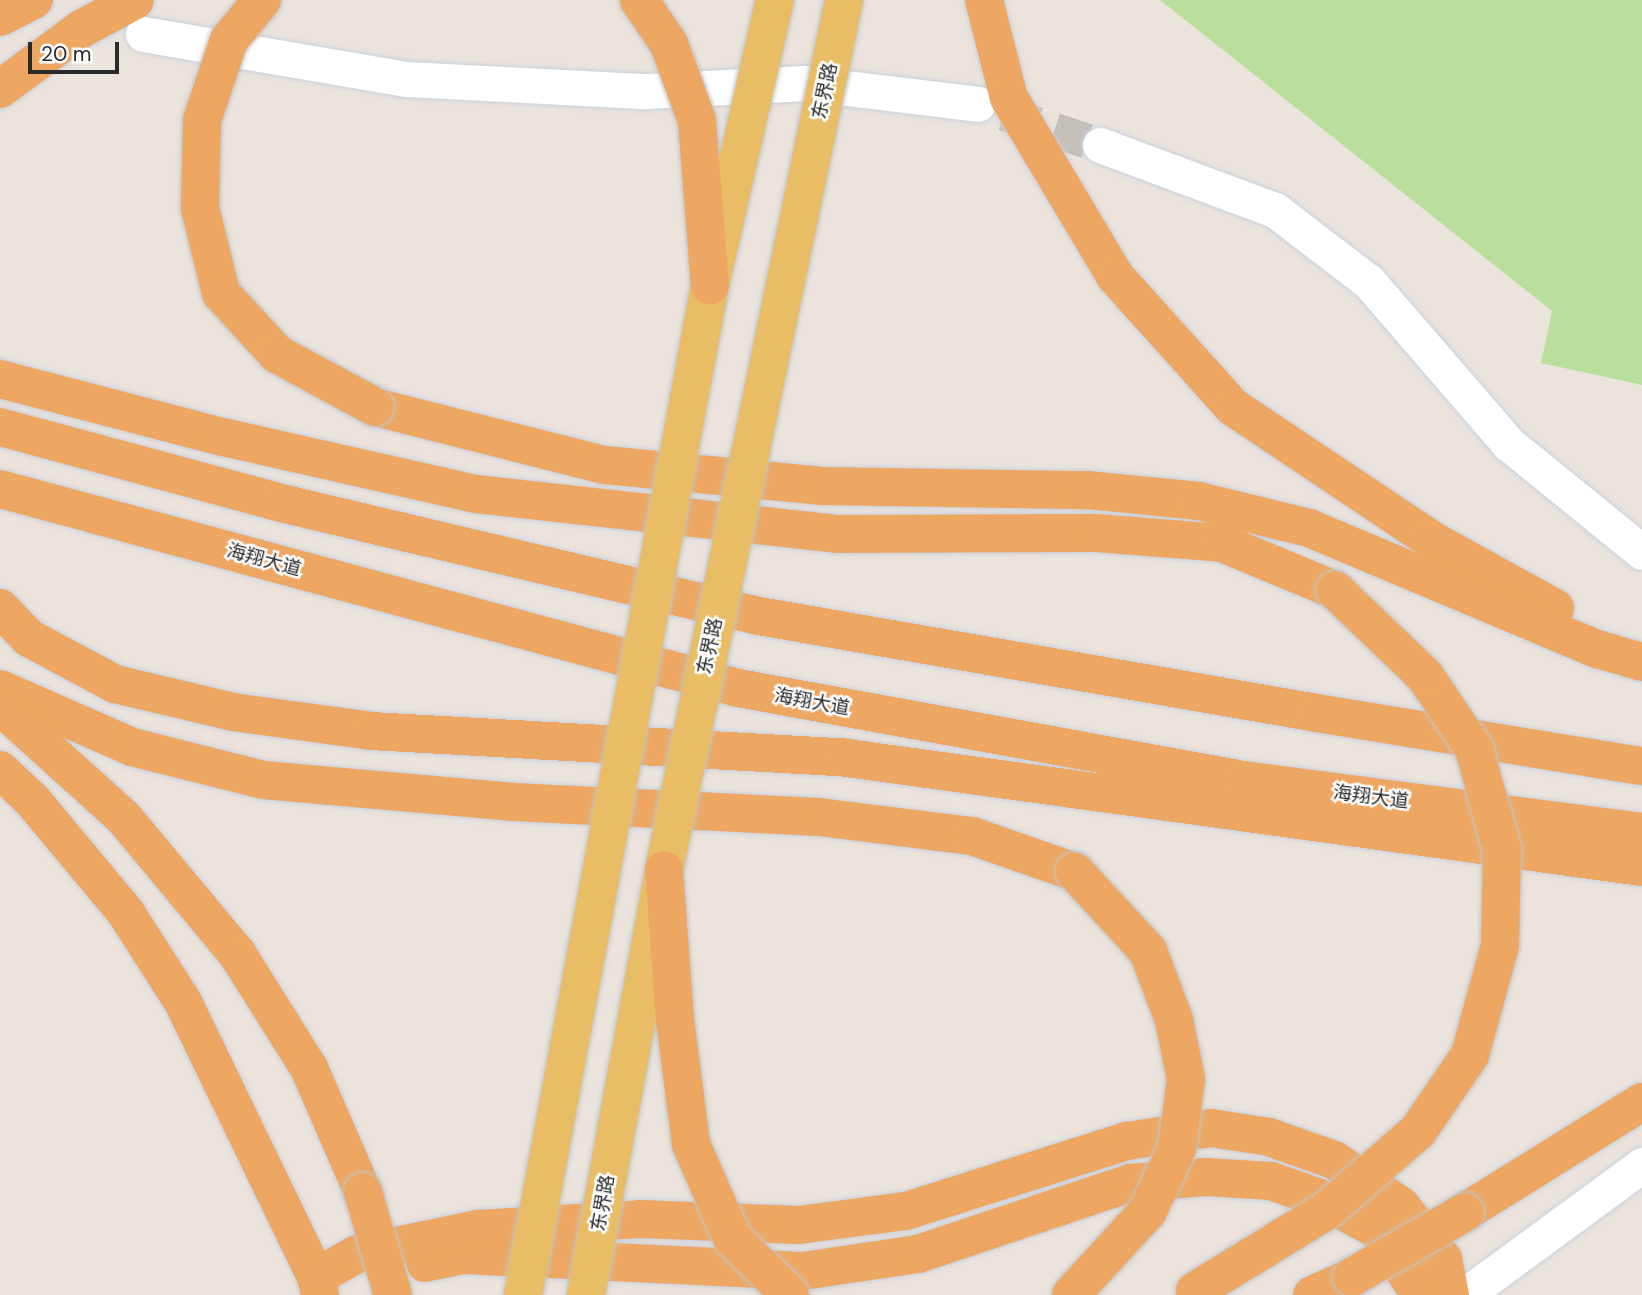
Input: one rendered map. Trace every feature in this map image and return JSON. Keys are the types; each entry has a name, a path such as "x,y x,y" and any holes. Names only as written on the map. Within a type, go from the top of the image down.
{"highway":[{"path":"0,18 34,0"},
{"path":"262,0 229,40 202,120 200,208 221,293 277,355 375,407 605,465 823,486 1087,490 1199,501 1309,528 1597,649 1642,662"},
{"path":"639,0 669,44 696,121 710,285"},
{"path":"984,0 1009,98 1115,276 1233,407 1430,539 1606,635 1642,649"},
{"path":"0,89 82,29 139,17"},
{"path":"0,379 223,437 476,494 837,534 1096,533 1222,543 1335,590 1425,676 1474,749 1502,849 1500,946 1470,1055 1418,1131 1326,1211 1192,1293"},
{"path":"0,427 299,507 753,615 1303,711 1642,766"},
{"name":"海翔大道","path":"0,489 738,688 1243,780 1642,832"},
{"path":"0,608 29,638 115,684 233,712 371,731 847,758 1642,867"},
{"path":"0,689 132,747 263,780 368,791 819,817 972,836 1075,872 1148,951 1174,1020 1186,1079 1177,1148 1148,1211 1071,1295"},
{"path":"0,706 124,818 239,956 309,1068 363,1192 394,1295"},
{"path":"0,770 32,800 126,913 183,1002 318,1286"},
{"path":"664,870 675,1020 691,1144 732,1237 790,1295"},
{"path":"1312,1295 1352,1277 1465,1212 1642,1102"},
{"path":"318,1286 357,1254 478,1228 640,1219 799,1224 906,1210 1127,1141 1211,1128 1269,1137 1334,1160 1401,1206 1443,1259 1450,1295"},
{"path":"318,1286 359,1275 464,1255 803,1271 918,1254 1129,1183 1206,1177 1271,1181 1317,1197 1378,1230 1411,1282 1434,1295"}],"main road":[{"path":"523,1295 710,285 775,0"},
{"name":"东界路","path":"586,1295 664,870 844,0"}],"street":[{"path":"139,17 406,79 647,91 805,83 978,104"},
{"path":"1100,145 1275,210 1369,282 1509,444 1642,552"},
{"path":"1465,1295 1642,1165"}],"green space":[{"path":"1160,0 1642,0 1642,385 1541,363 1552,311"}],"tunnel":[{"path":"1004,113 1100,145"}]}
